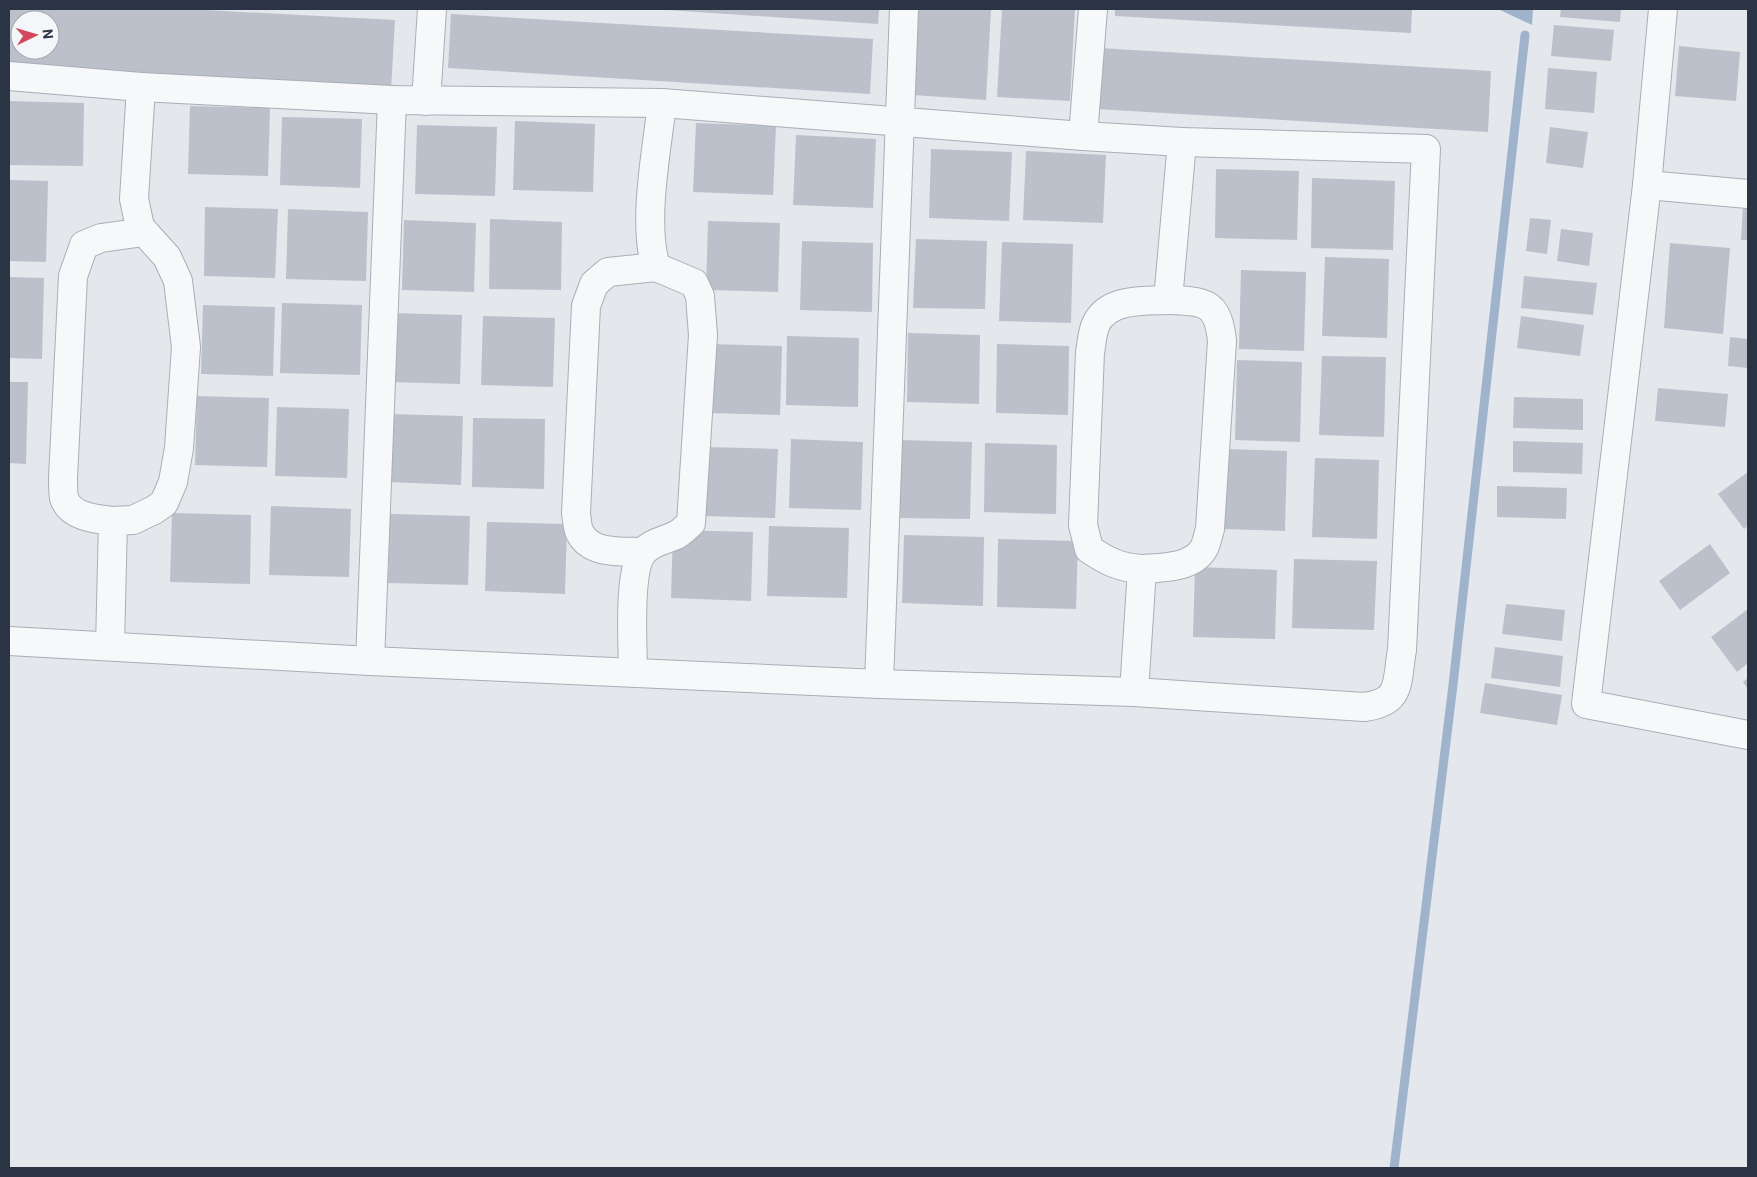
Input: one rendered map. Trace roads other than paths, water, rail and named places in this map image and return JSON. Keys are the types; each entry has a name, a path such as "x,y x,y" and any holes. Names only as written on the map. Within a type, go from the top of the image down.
{"street":[{"path":"426,101 432,9"},
{"path":"880,684 904,9"},
{"path":"1083,136 1093,9"},
{"path":"1663,9 1648,185 1586,704 1748,735"},
{"path":"9,76 141,87 392,100 662,103 1182,142 1426,149 1402,650 1395,692 1390,700 1380,705 1364,707 1134,692 880,684 370,661 9,642"},
{"path":"141,87 134,199 140,227 167,257 178,280 184,310 186,347 179,448 174,482 164,503 132,520 113,521 86,517 72,509 64,499 63,478 73,276 84,245 101,238 144,232"},
{"path":"370,661 392,100"},
{"path":"656,266 651,252 651,212 662,103"},
{"path":"1168,300 1182,142"},
{"path":"1648,185 1748,194"},
{"path":"633,672 633,594 636,564 643,552 657,541 677,535 690,523 703,335 700,296 694,283 656,266 608,272 594,284 586,306 576,513 580,533 590,544 602,550 643,552"},
{"path":"1136,301 1190,301 1211,308 1220,320 1222,341 1210,529 1204,549 1190,561 1178,565 1142,569 1126,568 1105,560 1089,549 1084,525 1090,352 1096,323 1111,307 1136,301"},
{"path":"110,646 113,521"},
{"path":"1134,692 1142,569"}],"water":[{"path":"1498,9 1533,9 1532,25"}],"waterway":[{"path":"1394,1168 1453,685 1525,35"}]}
